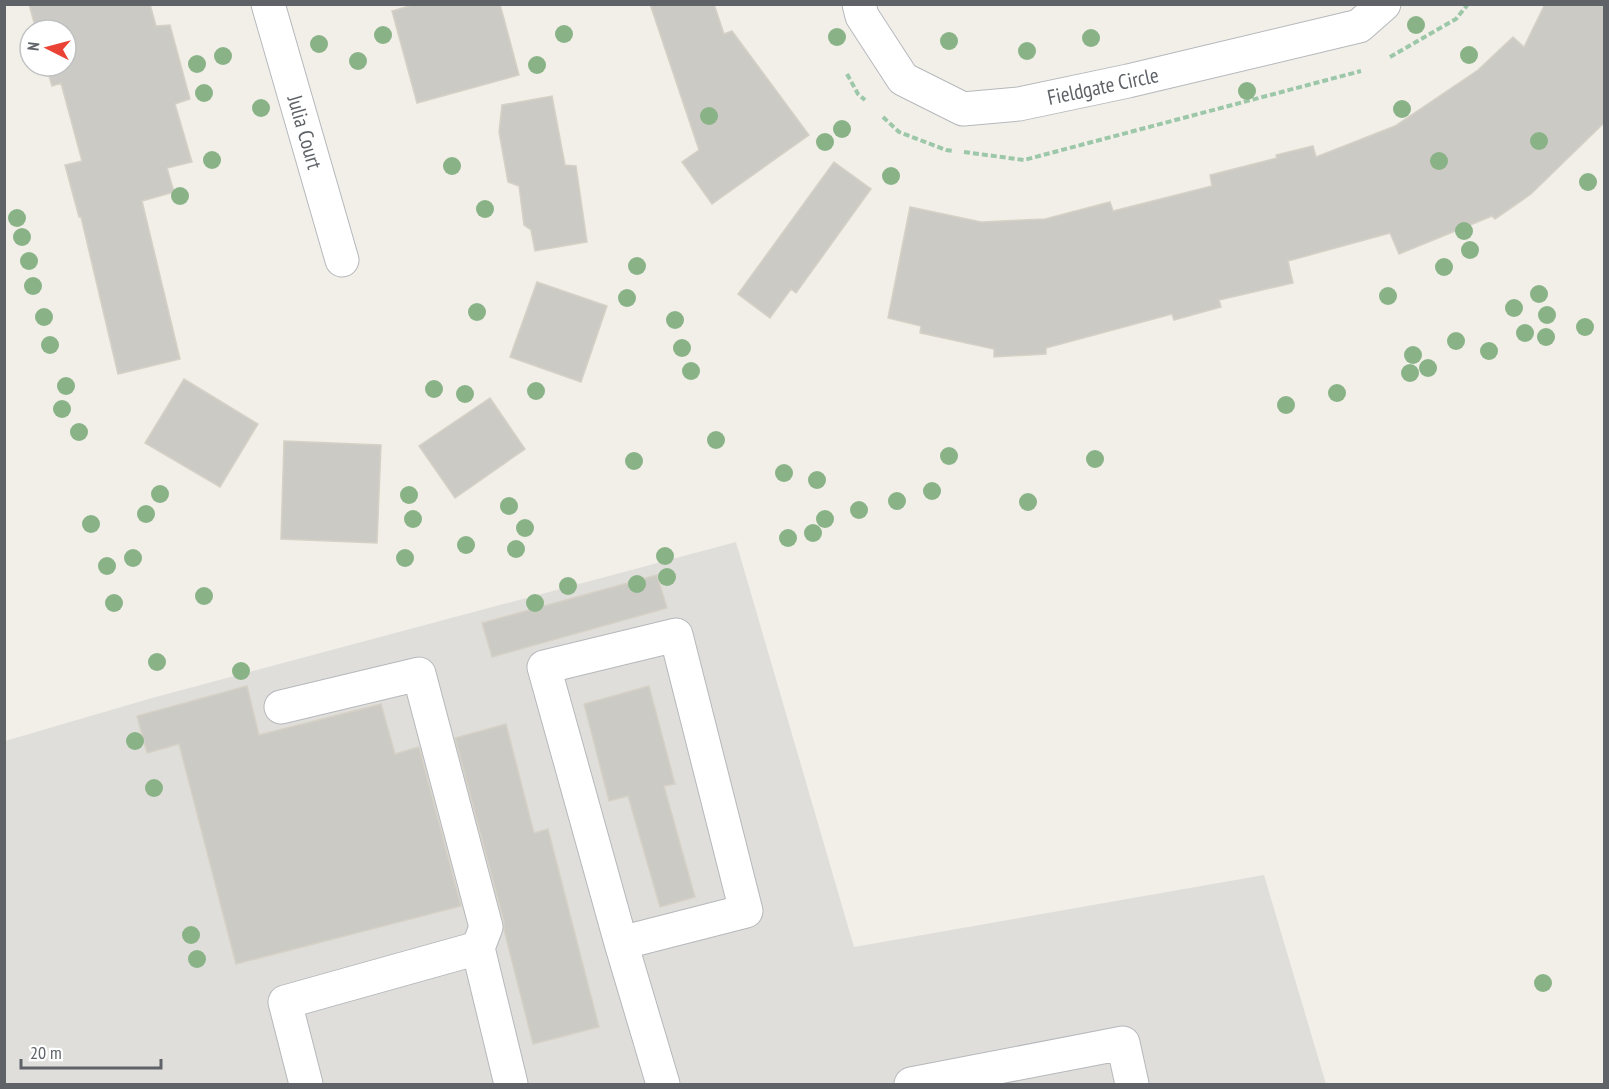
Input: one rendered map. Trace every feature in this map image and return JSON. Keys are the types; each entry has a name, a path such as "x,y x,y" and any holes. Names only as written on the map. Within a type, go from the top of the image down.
{"street":[{"name":"Julia Court","path":"268,4 342,260"},
{"name":"Fieldgate Circle","path":"859,4 862,16 903,79 963,109 1030,102 1359,26 1384,4"},
{"path":"621,943 746,911 676,635 544,667 621,943 663,1084"},
{"path":"281,707 419,674 486,927 478,948 511,1084"},
{"path":"306,1084 285,1002 478,948"},
{"path":"911,1084 1123,1043 1132,1084"}],"shaded area":[{"path":"736,542 854,947 1264,875 1326,1084 5,1084 5,741 152,698"}],"building":[{"path":"29,4 150,4 156,26 170,25 190,99 175,104 192,162 167,168 174,192 142,201 180,359 118,374 81,217 79,217 65,165 82,161 61,83 52,86 50,78 78,78 78,18 33,18"},
{"path":"416,4 500,4 519,75 417,103 392,11"},
{"path":"650,4 714,4 724,34 732,31 809,135 712,204 682,162 699,150"},
{"path":"1545,4 1605,4 1605,122 1531,194 1495,219 1492,216 1399,254 1390,233 1288,261 1293,283 1219,300 1221,307 1174,320 1172,314 1046,348 1046,354 994,357 994,349 920,333 921,326 888,318 910,207 981,222 1045,219 1110,202 1113,211 1212,186 1210,175 1277,158 1276,155 1313,146 1316,157 1395,126 1478,70 1513,37 1524,47"},
{"path":"552,96 565,165 576,166 587,242 535,251 531,230 524,225 519,186 508,182 499,132 502,105"},
{"path":"834,162 871,189 796,293 791,289 770,318 738,294"},
{"path":"537,282 607,306 581,382 510,357"},
{"path":"184,379 258,424 220,487 145,443"},
{"path":"490,398 525,449 455,498 419,446"},
{"path":"284,441 381,445 377,543 281,539"},
{"path":"657,575 667,608 492,657 482,623"},
{"path":"247,686 259,735 381,704 395,754 419,747 461,906 236,964 179,744 147,753 137,716"},
{"path":"649,686 675,784 664,786 695,897 660,907 628,796 609,801 584,704"},
{"path":"506,724 534,833 548,829 599,1027 533,1044 504,930 504,922 455,738"}]}
